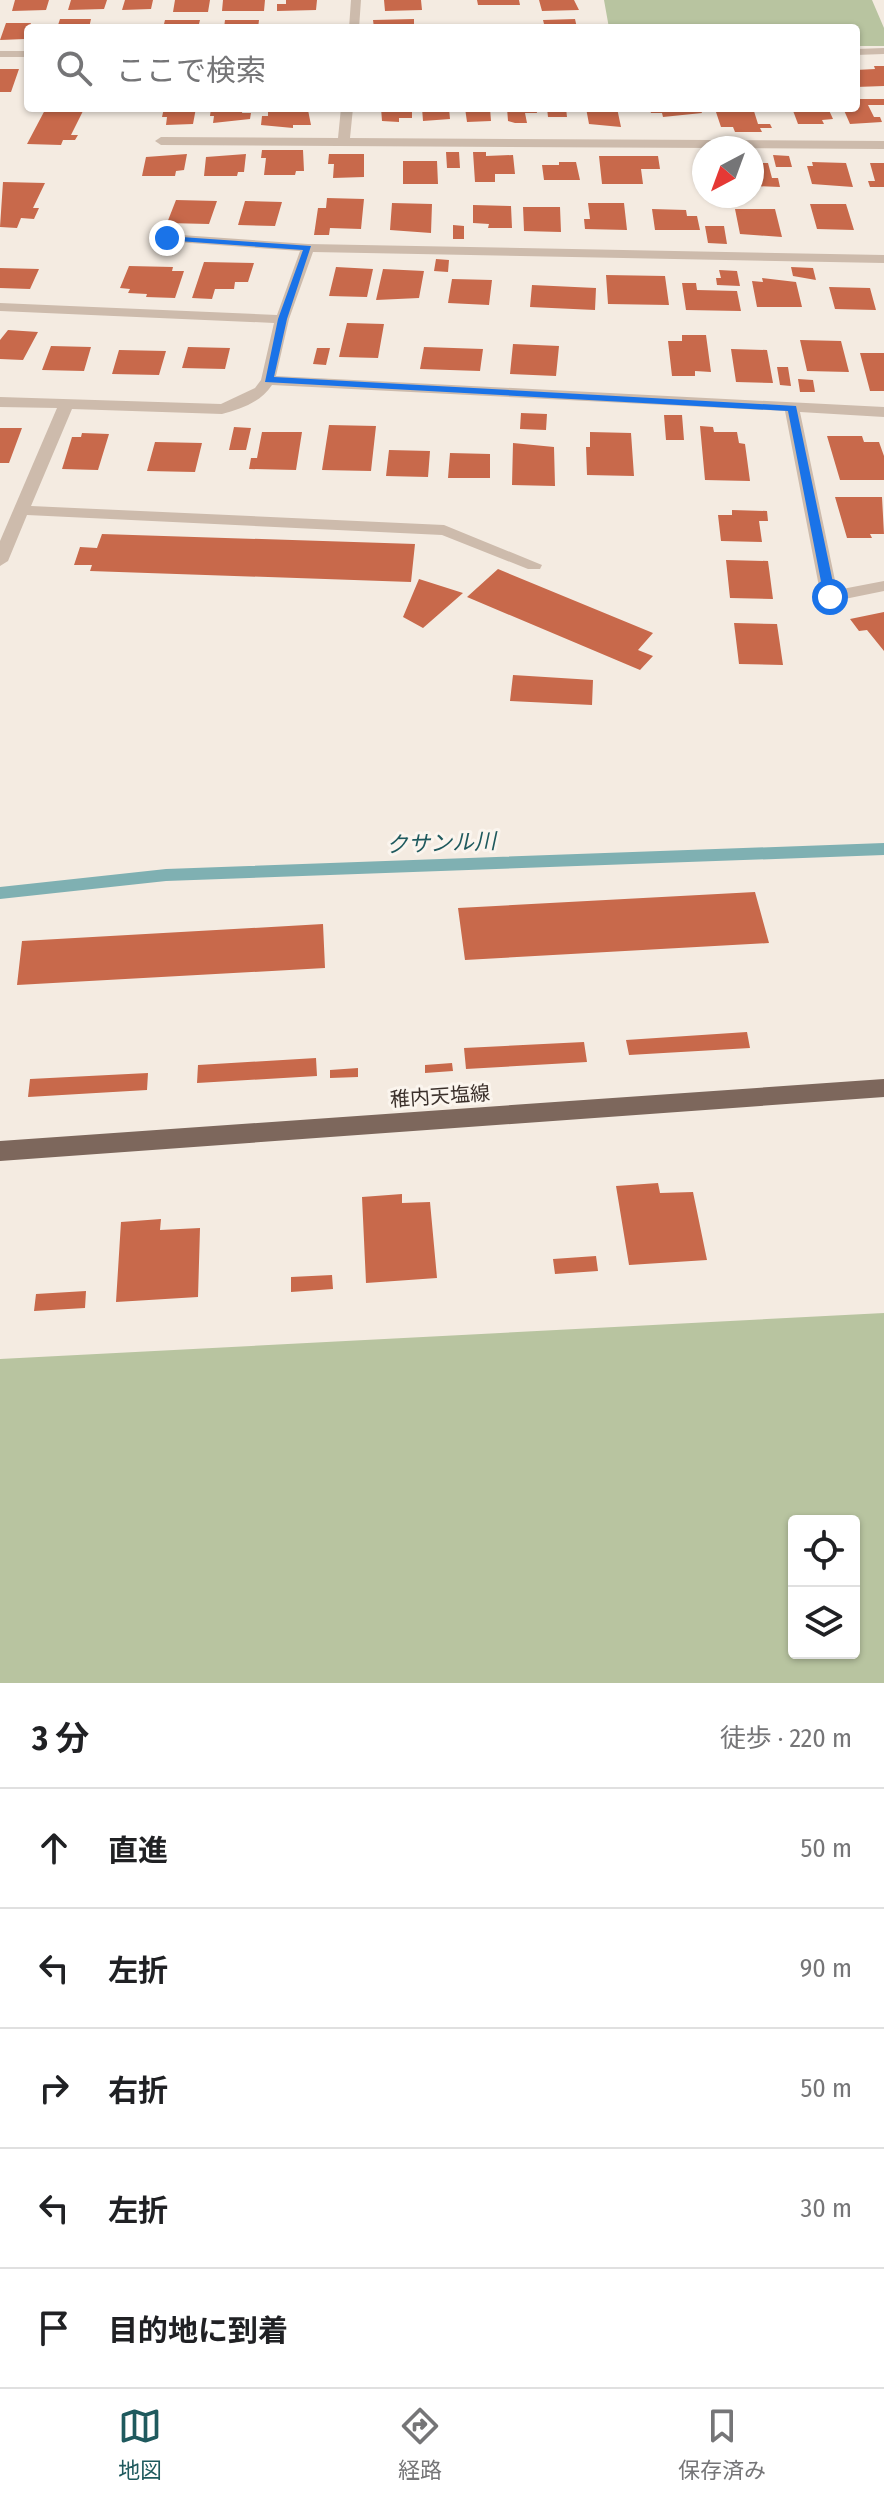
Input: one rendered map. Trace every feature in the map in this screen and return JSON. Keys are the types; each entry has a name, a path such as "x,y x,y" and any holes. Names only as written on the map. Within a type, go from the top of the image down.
{"main road":[{"name":"稚内天塩線","path":"0,1151 884,1088"}],"street":[{"path":"354,24 356,0"},
{"path":"860,52 884,51"},
{"path":"0,54 24,54"},
{"path":"344,142 347,112"},
{"path":"161,141 884,145"},
{"path":"167,238 308,248 884,259"},
{"path":"0,402 222,409 239,404 261,391 268,380 282,319 308,248"},
{"path":"0,307 282,319"},
{"path":"268,380 884,412"},
{"path":"0,561 66,404"},
{"path":"792,408 830,597 884,586"},
{"path":"21,510 444,530 534,565"}],"green space":[{"path":"604,0 872,0 884,28 884,46 860,46 860,24 608,24"},
{"path":"884,1313 884,1683 0,1683 0,1359"}],"building":[{"path":"15,0 49,0 46,10 12,11"},
{"path":"71,0 107,0 104,9 68,10"},
{"path":"125,0 153,0 151,9 122,10"},
{"path":"175,0 210,0 208,12 173,12"},
{"path":"223,0 265,0 264,11 222,11"},
{"path":"286,0 317,0 316,10 277,11 277,4 286,4"},
{"path":"384,0 421,0 422,10 385,11"},
{"path":"477,0 519,0 520,5 478,5"},
{"path":"539,0 574,0 579,10 542,11"},
{"path":"60,19 91,19 90,24 58,24"},
{"path":"414,19 414,24 374,24 373,20"},
{"path":"575,19 576,24 544,24 543,20"},
{"path":"165,20 200,20 199,24 164,24"},
{"path":"225,20 259,20 258,24 224,24"},
{"path":"6,23 31,23 24,24 24,39 0,40"},
{"path":"874,66 884,66 884,86 860,87 860,70 875,69"},
{"path":"0,69 19,69 11,92 0,92"},
{"path":"860,99 884,99 884,105 868,105 874,117 880,117 882,122 850,124 845,112 860,112"},
{"path":"44,112 82,112 71,135 78,135 75,140 63,140 61,145 27,144"},
{"path":"163,112 195,112 193,124 166,125 167,117 162,117"},
{"path":"210,112 251,113 250,119 213,123 214,116 210,116"},
{"path":"268,112 308,112 311,125 293,125 293,128 261,125 262,116 268,116"},
{"path":"381,112 412,112 412,118 399,118 399,122 382,121"},
{"path":"422,112 449,112 450,119 423,121"},
{"path":"466,112 490,112 491,121 467,122"},
{"path":"507,112 537,112 525,113 527,123 508,121"},
{"path":"547,112 566,112 567,117 548,117"},
{"path":"587,112 618,112 621,127 589,124"},
{"path":"651,112 702,113 663,117 662,113"},
{"path":"716,112 754,112 758,124 770,124 772,128 760,128 762,132 735,132 733,127 721,127"},
{"path":"794,112 830,112 833,119 822,120 824,124 798,124"},
{"path":"262,150 303,150 304,171 296,171 295,175 264,175 266,158 261,158"},
{"path":"446,152 459,152 460,168 447,168"},
{"path":"473,152 486,152 486,156 513,155 515,174 495,174 495,182 475,182"},
{"path":"187,154 184,170 176,171 175,176 142,176 146,157"},
{"path":"246,154 244,172 238,172 237,176 204,176 206,157"},
{"path":"329,154 364,154 364,177 333,178 334,164 328,164"},
{"path":"773,155 789,156 792,167 776,167"},
{"path":"599,156 658,156 660,169 641,169 643,184 602,184"},
{"path":"403,161 437,161 438,184 403,184"},
{"path":"559,162 576,162 580,180 544,180 542,165 559,165"},
{"path":"812,162 846,163 853,187 812,184 807,166 813,166"},
{"path":"764,163 768,163 772,178 778,178 780,187 764,186"},
{"path":"870,163 884,163 884,187 870,187 868,181 875,181"},
{"path":"3,182 45,183 33,208 39,208 34,219 21,218 17,228 0,227"},
{"path":"327,198 364,199 361,229 330,228 329,235 314,235 318,208 326,208"},
{"path":"176,200 217,201 209,224 167,223"},
{"path":"245,201 282,202 275,226 238,225"},
{"path":"392,203 432,204 431,233 390,230"},
{"path":"588,203 624,203 627,230 585,229 584,219 590,219"},
{"path":"810,204 846,204 854,230 817,229"},
{"path":"473,205 511,206 512,228 488,228 489,224 473,223"},
{"path":"523,207 560,207 561,232 524,231"},
{"path":"652,209 686,210 687,216 697,216 700,230 655,230"},
{"path":"735,209 775,209 782,237 740,234"},
{"path":"453,225 464,226 464,239 453,239"},
{"path":"705,226 724,226 727,244 708,243"},
{"path":"436,259 449,260 448,272 434,271"},
{"path":"204,262 254,263 248,282 235,282 234,289 215,289 212,299 192,298"},
{"path":"129,266 173,267 172,271 184,271 175,298 146,297 147,294 128,293 130,289 120,288"},
{"path":"336,267 373,269 367,297 329,296"},
{"path":"791,267 813,268 816,280 793,276"},
{"path":"0,268 39,269 30,289 0,288"},
{"path":"383,269 424,271 419,298 376,300"},
{"path":"719,270 737,271 740,286 717,285 716,278 721,278"},
{"path":"606,275 665,276 669,305 608,304"},
{"path":"762,278 796,282 802,307 757,307 752,281 763,282"},
{"path":"452,279 492,280 489,305 448,303"},
{"path":"682,283 696,283 697,290 737,291 741,311 686,310"},
{"path":"532,285 596,288 595,310 530,307"},
{"path":"829,287 870,288 876,310 835,309"},
{"path":"347,323 384,324 378,358 339,357"},
{"path":"8,330 38,332 23,360 0,359 0,340"},
{"path":"682,335 706,335 711,372 695,371 695,376 672,376 668,341 682,341"},
{"path":"800,340 841,341 849,372 807,371"},
{"path":"513,344 559,346 556,376 510,374"},
{"path":"51,346 91,347 84,371 42,370"},
{"path":"188,347 230,348 225,369 182,368"},
{"path":"424,347 483,349 480,371 420,369"},
{"path":"317,348 330,348 326,365 313,364"},
{"path":"731,349 767,350 773,383 736,382"},
{"path":"119,350 166,351 159,375 112,374"},
{"path":"860,353 884,353 884,391 870,391"},
{"path":"777,367 788,367 791,386 780,385"},
{"path":"798,379 813,380 815,392 800,392"},
{"path":"521,413 547,414 546,430 520,429"},
{"path":"664,415 682,415 684,440 666,440"},
{"path":"329,425 376,426 371,471 322,470"},
{"path":"700,426 713,427 714,432 737,432 739,443 745,444 750,481 705,480"},
{"path":"234,427 251,428 246,450 229,450"},
{"path":"0,428 22,428 9,463 0,463"},
{"path":"262,432 302,432 296,470 249,469 251,458 257,458"},
{"path":"590,432 631,433 634,476 587,475 586,447 590,447"},
{"path":"82,433 109,434 98,470 62,469 72,437 81,437"},
{"path":"827,436 862,436 864,442 879,442 884,456 884,480 840,480"},
{"path":"155,442 202,443 195,472 147,471"},
{"path":"513,443 554,447 555,486 512,485"},
{"path":"389,450 430,451 428,477 386,476"},
{"path":"450,453 490,454 490,478 448,478"},
{"path":"835,497 882,497 884,534 870,534 872,538 847,538"},
{"path":"732,510 767,511 768,521 759,521 762,542 721,541 718,515 732,515"},
{"path":"102,534 415,544 411,582 90,571 92,565 74,565 80,547 97,548"},
{"path":"726,560 768,561 773,599 730,598"},
{"path":"498,569 653,633 638,650 653,656 640,670 467,597"},
{"path":"419,579 463,593 423,628 403,617"},
{"path":"884,612 884,651 867,630 859,631 850,619"},
{"path":"734,623 777,624 783,665 739,664"},
{"path":"513,675 593,680 592,705 510,701"},
{"path":"755,892 769,943 465,960 458,908"},
{"path":"323,924 325,968 17,985 22,941"},
{"path":"747,1032 750,1048 629,1055 626,1040"},
{"path":"584,1042 587,1062 466,1069 464,1048"},
{"path":"316,1058 317,1076 197,1083 198,1065"},
{"path":"452,1063 453,1071 425,1073 425,1065"},
{"path":"358,1068 358,1077 330,1078 330,1070"},
{"path":"148,1073 147,1090 28,1097 30,1079"},
{"path":"658,1183 660,1193 693,1192 707,1260 629,1265 616,1186"},
{"path":"402,1194 402,1203 430,1202 437,1278 366,1283 362,1197"},
{"path":"161,1219 160,1230 200,1228 198,1297 116,1302 121,1222"},
{"path":"596,1256 598,1271 555,1274 553,1259"},
{"path":"332,1275 333,1289 291,1292 291,1277"},
{"path":"86,1291 85,1308 34,1311 36,1294"}],"waterway":[{"name":"クサンル川","path":"0,893 166,875 884,849"}],"route":[{"path":"167,238 277,243 308,248 282,319 268,380 792,408 830,597"}]}
